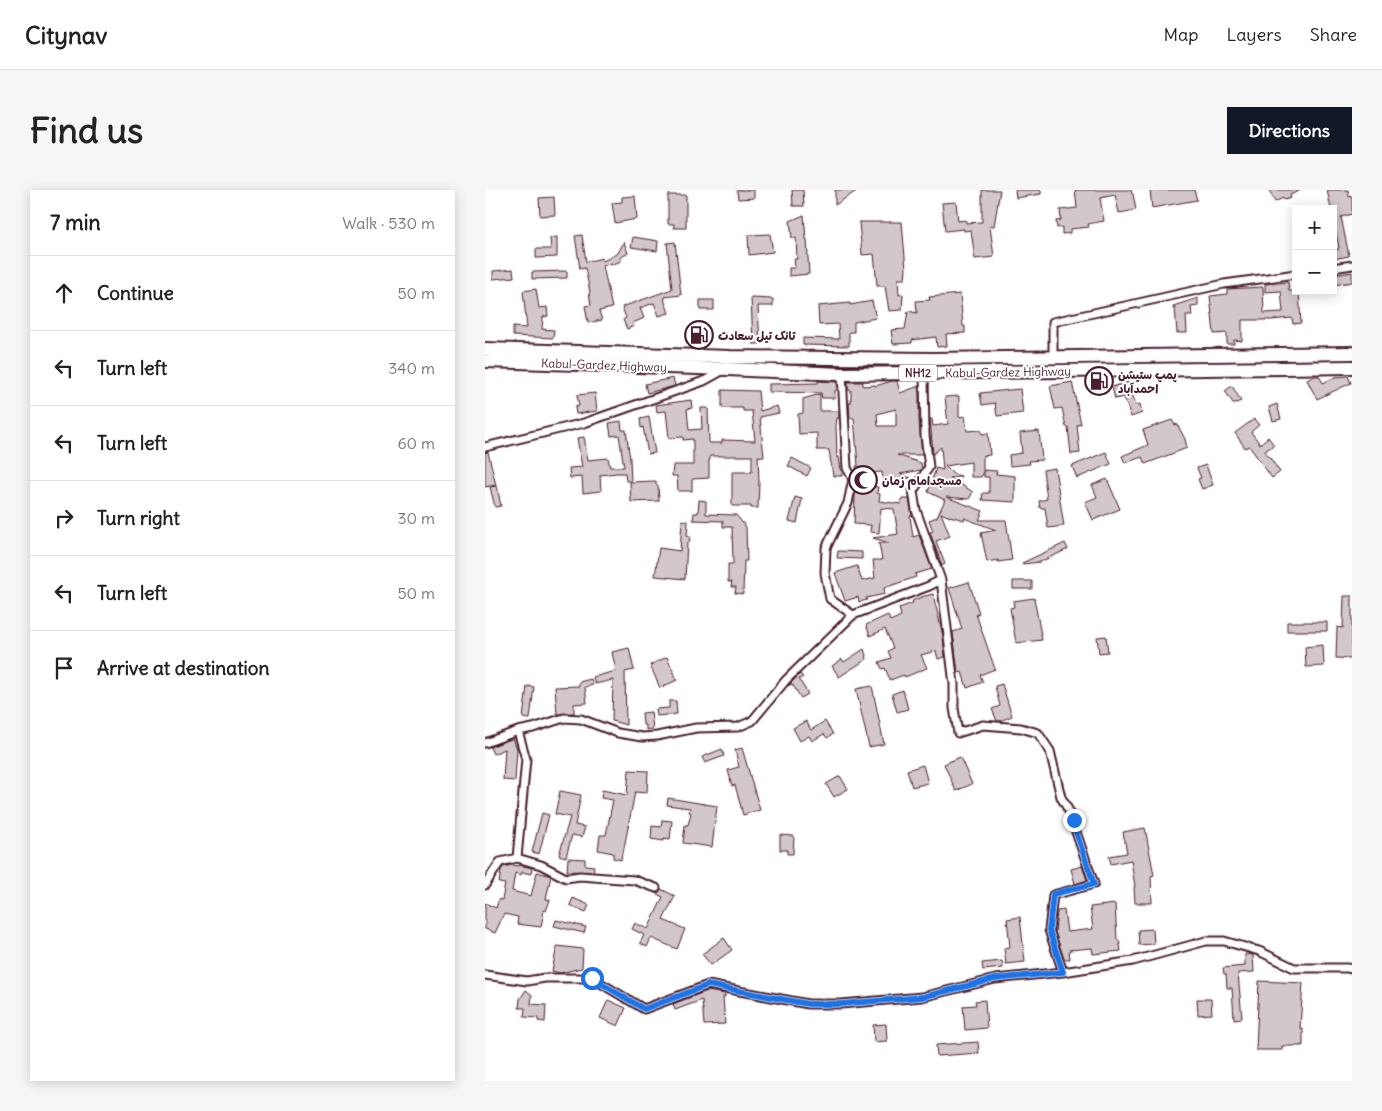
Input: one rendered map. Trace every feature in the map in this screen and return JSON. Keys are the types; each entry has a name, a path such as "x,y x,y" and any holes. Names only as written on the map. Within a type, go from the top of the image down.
{"highway":[{"name":"Kabul-Gardez Highway","path":"485,349 730,357 934,359 1352,354"},
{"name":"Kabul-Gardez Highway","path":"485,361 842,374 1352,367"}],"street":[{"path":"1337,267 1352,265"},
{"path":"1053,357 1053,322 1224,284 1292,275"},
{"path":"485,447 584,423 704,382 727,369"},
{"path":"924,373 925,435 929,467 913,491 916,510 941,580 958,733 983,724 1021,728 1038,733 1050,751 1061,798 1074,820 1076,832 1094,884 1053,894 1049,930 1063,972"},
{"path":"842,374 847,468 853,479 848,503 826,548 825,573 830,599 853,615"},
{"path":"485,743 563,718 581,719 618,733 642,736 657,736 696,728 738,727 752,721 786,680 853,615 941,580"},
{"path":"517,858 526,759 518,731"},
{"path":"485,885 500,862 517,858 541,865 566,878 580,876 634,880 656,888"},
{"path":"485,975 527,981 545,978 592,978 644,1009 708,985 808,1004 841,1004 922,997 995,979 1063,972 1133,961 1206,941 1224,941 1259,951 1294,968 1352,969"}],"building":[{"path":"737,190 754,190 754,198 738,199"},
{"path":"792,190 803,190 804,206 793,206"},
{"path":"835,190 858,190 835,205"},
{"path":"982,190 1000,190 994,226 990,226 994,257 975,259 971,230 945,231 942,203 956,202 958,221 966,220 966,223 982,222"},
{"path":"1015,190 1041,190 1041,194 1016,198"},
{"path":"1075,190 1131,190 1136,210 1119,213 1115,195 1100,198 1104,221 1088,224 1089,227 1070,229 1070,233 1062,234 1062,227 1057,228 1056,221 1061,220 1060,210 1077,208"},
{"path":"1150,190 1194,190 1197,200 1152,208"},
{"path":"1269,190 1301,190 1290,195 1291,198 1284,200 1283,198 1275,202"},
{"path":"1327,190 1348,190 1349,197 1352,196 1352,214 1341,217 1349,256 1337,258 1337,250 1339,248 1337,238 1337,205 1330,205"},
{"path":"668,195 686,195 686,228 674,228 674,224 668,224"},
{"path":"635,196 637,219 615,223 612,203 622,202 622,197"},
{"path":"554,197 555,215 540,216 539,198"},
{"path":"804,215 809,274 789,276 789,268 795,268 794,259 797,259 796,238 792,238 790,221"},
{"path":"859,222 902,222 906,269 905,279 898,279 899,295 903,294 902,310 889,311 885,286 877,286 874,254 862,255"},
{"path":"770,234 773,252 749,255 748,235"},
{"path":"582,235 586,262 602,258 603,261 618,253 624,242 628,253 620,258 621,261 603,266 612,308 599,311 602,320 588,323 585,306 591,305 590,292 585,268 580,269 575,236"},
{"path":"557,237 557,257 536,258 536,249 551,249 550,238"},
{"path":"633,237 658,241 657,251 631,247"},
{"path":"675,242 681,295 665,297 669,313 659,316 654,303 640,308 644,318 633,323 634,326 627,329 623,320 626,318 622,307 672,289 667,243"},
{"path":"513,269 514,277 493,279 493,271"},
{"path":"567,271 567,278 532,279 532,272"},
{"path":"1352,272 1352,282 1337,284 1337,274"},
{"path":"1288,282 1289,291 1292,291 1292,295 1299,295 1301,323 1293,324 1292,318 1242,320 1242,341 1234,340 1234,344 1227,344 1227,333 1214,334 1210,296 1227,294 1227,289 1263,287 1264,313 1283,312 1281,291 1265,292 1265,284"},
{"path":"536,289 539,308 547,307 548,316 543,317 542,329 554,330 553,338 513,336 513,327 527,328 523,291"},
{"path":"960,294 965,333 946,334 947,346 937,347 936,337 912,340 912,343 893,344 891,330 905,329 908,311 917,313 916,301 930,300 929,297"},
{"path":"751,298 773,299 773,306 758,306 760,344 753,344"},
{"path":"1198,298 1198,306 1191,307 1192,315 1186,315 1187,333 1177,333 1175,308 1173,309 1173,306"},
{"path":"700,300 714,300 714,310 700,310"},
{"path":"872,301 876,318 854,322 854,332 849,332 849,346 803,345 803,338 839,339 838,324 819,325 818,306 850,303 850,305"},
{"path":"1319,376 1323,383 1335,377 1348,376 1351,383 1317,399 1307,380"},
{"path":"673,378 675,386 647,393 645,384"},
{"path":"818,381 837,382 838,390 835,390 835,398 822,398 821,393 769,392 769,384 818,383"},
{"path":"897,381 900,393 919,386 922,455 897,455 921,463 921,470 900,474 911,478 883,481 882,472 857,474 854,418 850,418 849,403 851,403 851,390 848,390 848,382 863,382 863,386 875,386","holes":["896,409 896,426 878,426 877,414"]},
{"path":"1072,382 1081,424 1077,425 1080,453 1071,454 1068,427 1066,427 1062,408 1055,409 1050,386"},
{"path":"1128,382 1136,405 1140,404 1142,413 1131,417 1124,397 1115,399 1112,387"},
{"path":"1232,386 1241,401 1233,403 1225,391"},
{"path":"1020,389 1023,413 997,416 995,403 982,405 980,393"},
{"path":"722,390 758,391 760,411 777,406 779,413 760,417 764,457 758,456 758,508 732,506 732,472 752,472 752,456 710,456 709,478 693,479 692,491 678,491 677,476 672,476 673,465 693,465 693,439 683,440 683,437 669,438 666,411 657,412 656,405 691,400 692,408 687,409 689,430 702,429 701,408 708,408 709,443 722,443 722,440 755,441 752,411 743,411 743,408 722,408"},
{"path":"595,393 597,411 576,414 575,407 579,406 577,395"},
{"path":"820,394 820,411 839,411 836,426 837,457 839,457 842,476 833,476 829,450 817,450 817,433 799,434 798,414 803,413 803,399"},
{"path":"959,396 959,417 965,416 967,431 981,430 982,434 988,433 990,455 983,456 983,474 981,477 971,477 971,462 945,466 953,474 961,476 950,478 973,492 969,499 946,497 983,511 979,520 1006,520 1012,560 987,562 981,533 996,530 964,518 964,520 941,513 950,536 936,541 945,564 942,566 930,532 933,531 929,520 937,517 945,500 928,492 936,468 943,470 941,447 933,454 930,419 932,419 933,426 948,424 945,397"},
{"path":"1277,404 1281,419 1273,421 1269,407"},
{"path":"649,417 655,453 648,454 640,419"},
{"path":"1254,419 1259,425 1251,432 1260,444 1268,437 1274,445 1265,451 1280,472 1272,478 1249,446 1245,448 1235,433"},
{"path":"1172,420 1175,425 1177,424 1185,439 1187,448 1145,464 1142,457 1125,463 1122,456 1148,445 1143,430"},
{"path":"621,421 622,430 626,430 631,481 626,481 625,473 600,475 601,491 583,493 582,477 570,478 569,468 582,467 577,438 584,437 588,460 608,458 610,467 624,467 619,435 611,436 609,423"},
{"path":"1039,431 1042,460 1029,461 1030,464 1010,466 1009,455 1022,453 1020,433"},
{"path":"485,452 488,452 496,485 485,487"},
{"path":"1106,452 1111,464 1077,478 1072,466"},
{"path":"792,458 811,468 807,476 788,466"},
{"path":"1206,465 1213,485 1202,489 1198,479 1201,478 1197,468"},
{"path":"1055,468 1064,526 1048,528 1045,508 1040,508 1039,501 1047,499 1043,470"},
{"path":"984,470 997,471 996,474 1015,476 1015,502 982,500 983,493 989,493 989,477 984,477"},
{"path":"1107,479 1120,509 1093,520 1085,502 1097,497 1092,485"},
{"path":"656,481 659,501 631,502 630,482"},
{"path":"857,484 878,487 879,501 901,504 901,499 909,499 913,537 919,535 932,569 915,574 916,577 884,588 885,594 866,598 867,600 859,602 858,597 845,601 835,573 857,566 862,581 875,578 873,560 882,560 879,543 889,543 873,538 898,534 894,509 881,508 879,533 870,532 871,525 854,524"},
{"path":"497,486 501,506 495,507 490,487"},
{"path":"795,497 802,499 797,523 789,521"},
{"path":"699,500 706,501 706,514 736,515 746,527 747,561 744,561 743,594 735,593 736,587 731,587 732,582 728,582 728,564 733,564 732,527 723,527 723,521 693,520 694,513 698,513"},
{"path":"682,520 688,521 687,536 690,537 689,543 687,543 685,579 655,576 659,548 680,551"},
{"path":"1065,543 1068,549 1040,562 1022,563"},
{"path":"838,551 862,552 862,559 837,558"},
{"path":"1013,581 1032,581 1032,589 1013,589"},
{"path":"969,582 979,613 976,614 995,669 980,675 983,682 967,688 962,672 958,673 953,632 962,629 949,588"},
{"path":"933,594 943,636 945,657 938,659 936,651 921,655 927,668 905,677 904,675 890,680 885,668 882,669 879,662 891,658 888,651 893,648 885,629 870,636 866,625 888,615 890,621 901,616 899,608 913,603 912,601 921,597"},
{"path":"1344,596 1352,596 1352,659 1336,658 1337,627 1343,628"},
{"path":"1034,598 1042,640 1016,643 1010,608 1014,607 1013,601"},
{"path":"1287,622 1327,622 1327,631 1287,631"},
{"path":"1106,636 1108,652 1099,653 1097,637"},
{"path":"1323,645 1324,666 1306,667 1305,647"},
{"path":"629,648 634,670 625,672 626,725 612,721 613,680 595,684 593,677 616,671 612,652"},
{"path":"864,649 867,659 839,677 832,666 842,659 844,662"},
{"path":"667,657 677,680 660,688 650,665"},
{"path":"800,674 803,677 799,679 808,694 801,698 792,684 788,686"},
{"path":"591,679 593,685 585,687 587,703 574,704 574,713 557,714 555,687 579,686 579,682"},
{"path":"1002,684 1012,716 997,721 992,709 1000,706 995,686"},
{"path":"527,686 534,687 530,719 523,718"},
{"path":"872,686 884,744 869,747 856,689"},
{"path":"903,690 908,709 897,712 892,694"},
{"path":"669,701 676,701 677,714 657,716 656,709 669,708"},
{"path":"651,712 653,729 646,730 646,725 643,725 642,713"},
{"path":"806,721 811,730 825,721 833,734 827,738 824,734 812,741 809,736 800,741 793,728"},
{"path":"513,738 517,749 515,781 503,780 505,749 493,754 490,747"},
{"path":"742,748 760,810 743,815 735,785 732,786 728,770 739,767 735,750"},
{"path":"722,749 724,756 705,763 702,757"},
{"path":"960,757 972,784 956,791 944,764"},
{"path":"923,765 928,783 912,787 907,770"},
{"path":"629,770 648,771 647,793 635,792 621,860 613,858 613,853 598,850 600,835 606,835 613,800 601,798 602,790 627,795"},
{"path":"840,776 848,789 834,797 826,784"},
{"path":"560,791 581,795 575,825 585,827 582,837 572,835 566,857 559,855 570,817 555,814"},
{"path":"668,798 717,806 712,847 683,843 685,825 688,825 691,813 689,812 690,808 667,805"},
{"path":"542,813 549,815 539,854 532,852"},
{"path":"662,820 672,821 670,839 664,838 664,841 651,839 652,826 661,827"},
{"path":"1145,828 1154,875 1151,876 1152,903 1135,903 1131,860 1111,864 1109,856 1127,853 1123,832"},
{"path":"780,835 794,836 793,854 787,854 787,850 780,850"},
{"path":"568,858 585,859 585,865 594,866 593,872 567,871"},
{"path":"512,865 532,868 531,874 522,872 521,875 515,873 512,891 531,896 537,872 551,876 546,899 550,900 546,911 544,910 541,927 517,924 518,917 504,914 495,933 485,929 485,903 496,908 499,899 502,900 505,884 499,883 501,870 503,867"},
{"path":"1082,866 1087,880 1075,884 1071,869"},
{"path":"661,889 675,896 663,920 685,929 677,949 651,938 647,947 640,943 644,935 632,929 635,923 648,929 663,897 655,893"},
{"path":"573,898 589,905 586,912 570,905"},
{"path":"1115,904 1117,940 1119,940 1121,951 1093,954 1092,948 1069,950 1070,959 1064,959 1055,932 1057,911 1064,910 1067,932 1093,929 1090,907"},
{"path":"1020,917 1025,962 1006,964 1004,948 1010,947 1007,919"},
{"path":"556,920 586,927 584,933 554,926"},
{"path":"1153,929 1154,944 1139,945 1138,930"},
{"path":"724,938 732,950 711,965 702,954"},
{"path":"557,946 583,949 582,968 560,973 552,971"},
{"path":"1245,954 1253,955 1254,972 1238,973 1242,1018 1234,1019 1232,988 1227,988 1226,974 1224,974 1223,968 1245,966"},
{"path":"1002,961 1003,968 983,970 982,963"},
{"path":"1259,981 1303,983 1300,1028 1303,1028 1303,1046 1282,1046 1282,1050 1256,1050"},
{"path":"526,990 532,995 531,1004 546,1005 545,1022 538,1021 538,1018 524,1017 525,1008 519,1008 520,999"},
{"path":"707,991 725,994 725,997 723,997 725,1024 704,1025 702,1000 675,1010 673,1004"},
{"path":"1197,999 1211,999 1212,1014 1198,1015"},
{"path":"608,1000 626,1008 618,1026 600,1018"},
{"path":"985,1000 987,1028 965,1030 963,1006 976,1005 975,1001"},
{"path":"886,1024 887,1041 874,1042 873,1025"},
{"path":"978,1042 979,1053 937,1056 936,1045"}],"place":[{"name":"تانک تیل سعادت","path":"699,335"},
{"name":"پمپ ستیشن احمدآباد","path":"1099,381"},
{"name":"مسجدامام زمان","path":"863,480"}],"route":[{"path":"592,978 644,1009 708,985 808,1004 841,1004 922,997 995,979 1063,972 1049,930 1053,894 1094,884 1076,832 1074,820"}]}
